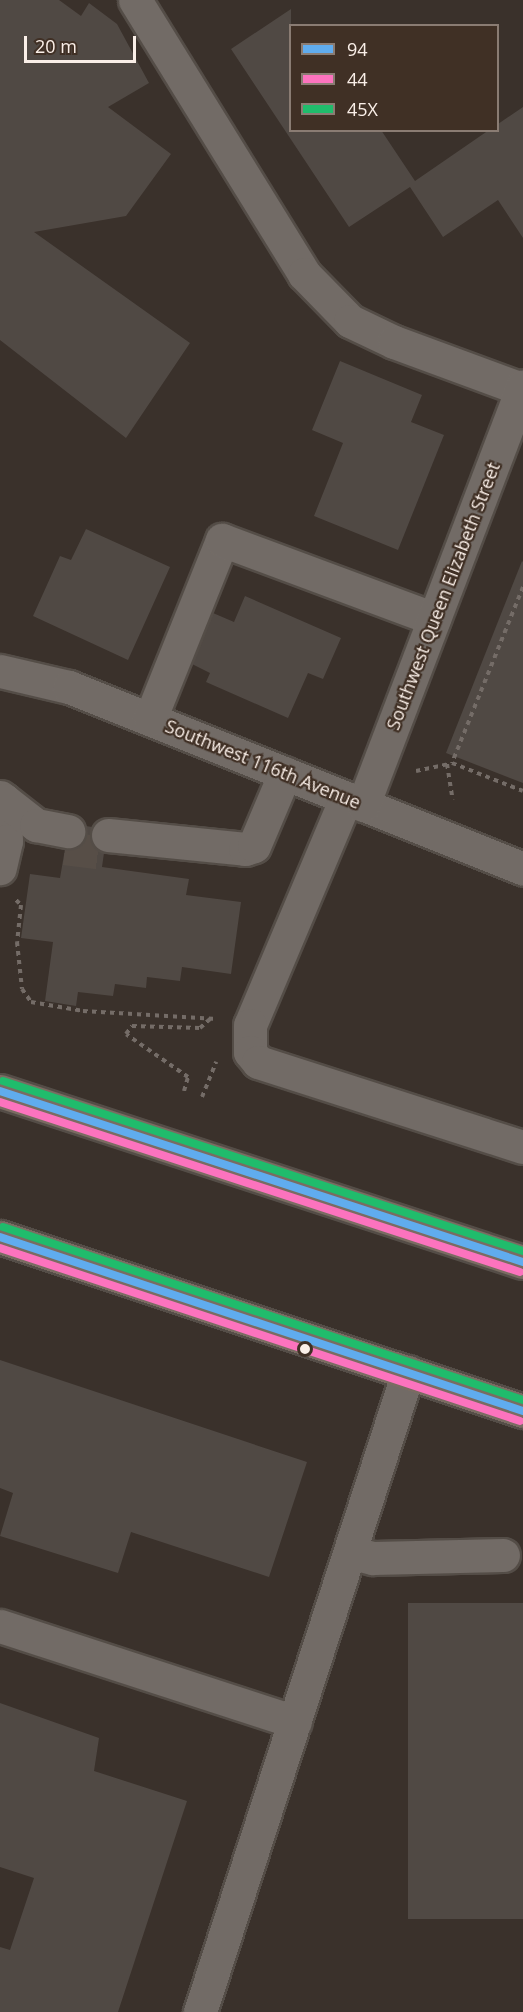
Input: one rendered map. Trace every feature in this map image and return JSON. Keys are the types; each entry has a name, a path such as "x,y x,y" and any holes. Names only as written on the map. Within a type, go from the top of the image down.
{"highway":[{"path":"0,1091 523,1262"},
{"path":"0,1237 523,1411"}],"street":[{"path":"135,0 304,274 350,321 394,342 523,388"},
{"name":"Southwest Queen Elizabeth Street","path":"250,1025 355,802 434,619 523,388"},
{"path":"150,719 222,540 434,619"},
{"name":"Southwest 116th Avenue","path":"0,671 69,687 523,869"},
{"path":"106,844 238,866 252,858 285,774"},
{"path":"3,808 29,842 67,840"},
{"path":"3,808 3,880"},
{"path":"250,1025 250,1052 258,1062 523,1147"},
{"path":"200,2012 408,1372"},
{"path":"350,1552 374,1558 503,1555"},
{"path":"0,1626 295,1722"}],"path":[{"path":"453,800 450,764 523,587"},
{"path":"416,771 450,764 523,791"},
{"path":"3,880 21,905 16,942 22,989 31,1002 82,1011 211,1018 250,1025"},
{"path":"184,1091 188,1077 126,1034 132,1026 200,1028 211,1018"}],"building":[{"path":"0,0 59,0 81,16 89,3 117,24 149,83 108,107 171,154 126,216 34,232 190,343 126,438 0,340"},
{"path":"291,9 289,132 382,132 415,181 486,132 499,132 499,123 523,107 523,238 498,200 443,237 410,187 349,227 231,49"},
{"path":"340,361 422,395 411,422 444,435 398,550 314,516 343,443 312,430"},
{"path":"86,529 170,567 128,660 33,616 60,556 71,560"},
{"path":"523,562 523,783 446,753"},
{"path":"245,596 341,638 323,679 308,673 288,718 206,682 210,673 192,664 213,613 234,622"},
{"path":"86,826 92,827 91,843 104,853 102,867 189,879 186,895 241,902 231,974 182,967 180,981 147,977 146,988 115,984 113,996 78,992 76,1006 45,1001 53,942 21,938 30,874 60,878 65,849 82,844"},
{"path":"0,1360 307,1462 269,1577 131,1532 118,1573 0,1536 13,1493 0,1488"},
{"path":"408,1603 523,1603 523,1919 408,1919"},
{"path":"0,1703 99,1738 94,1771 187,1801 118,2012 0,2012 0,1947 10,1950 34,1878 0,1867"}],"tunnel":[{"path":"65,848 104,853"}],"transit line":[{"name":"45X","path":"3,1081 523,1251"},
{"name":"94","path":"0,1091 523,1262"},
{"name":"44","path":"0,1102 520,1272"},
{"name":"45X","path":"3,1227 523,1400"},
{"name":"94","path":"0,1237 523,1411"},
{"name":"44","path":"0,1248 520,1421"}]}
